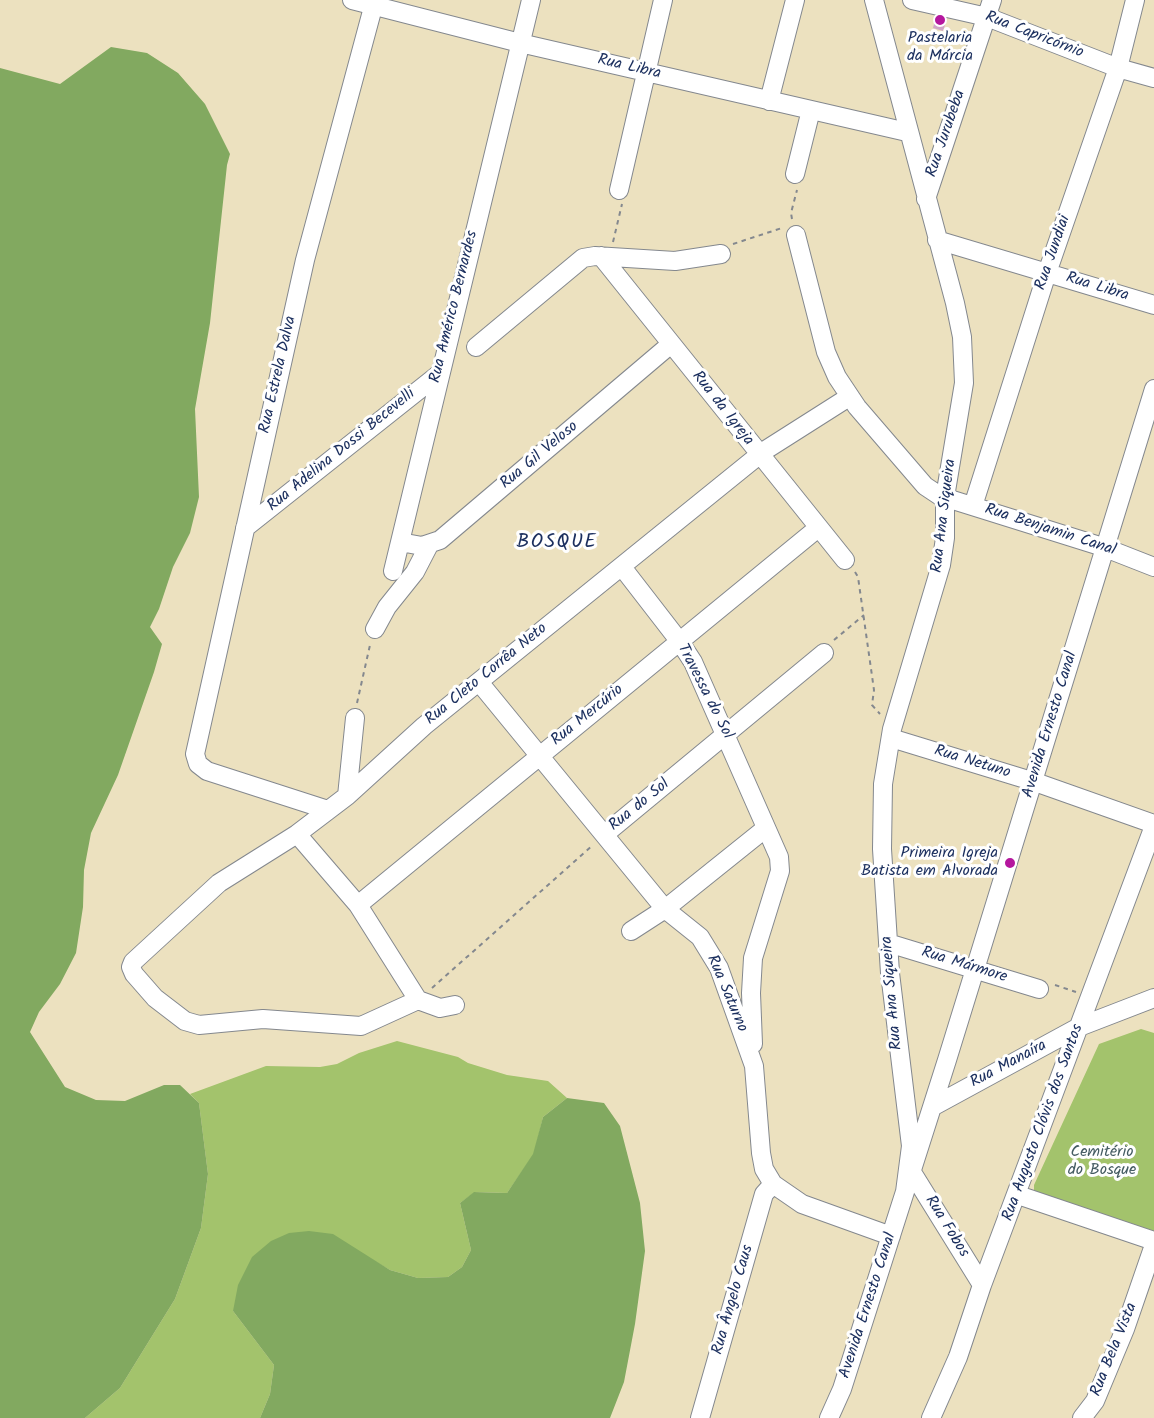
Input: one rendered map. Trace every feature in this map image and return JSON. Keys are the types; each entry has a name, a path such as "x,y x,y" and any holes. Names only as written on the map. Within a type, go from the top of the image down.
{"street":[{"name":"Rua Libra","path":"352,0 520,43 907,132"},
{"name":"Rua Américo Bernardes","path":"393,571 531,0"},
{"path":"619,190 663,0"},
{"path":"769,100 795,0"},
{"name":"Rua Ana Siqueira","path":"874,0 962,337 964,383 945,497 945,538 938,579 893,730 881,813 888,943 906,1103"},
{"name":"Rua Capricórnio","path":"912,0 989,9 1118,68 1154,78"},
{"name":"Rua Jundiai","path":"973,506 1047,273 1118,68 1135,0"},
{"name":"Rua Estrela Dalva","path":"328,810 207,771 198,764 195,754 305,260 374,4"},
{"name":"Rua Jurubeba","path":"926,199 989,9"},
{"path":"797,180 811,110"},
{"name":"Rua Benjamin Canal","path":"791,229 826,352 837,377 849,397 925,486 945,497 1103,547 1154,567"},
{"name":"Rua Libra","path":"937,240 1154,305"},
{"path":"476,347 579,260 588,256 675,261 721,254"},
{"name":"Rua da Igreja","path":"601,256 759,455 846,560"},
{"name":"Rua Gil Veloso","path":"429,545 445,536 672,344"},
{"name":"Rua Adelina Dossi Becevelli","path":"245,528 439,374"},
{"name":"Avenida Ernesto Canal","path":"829,1418 842,1389 1035,782 1103,547 1154,389"},
{"name":"Rua Cleto Corrêa Neto","path":"418,1000 361,1026 263,1019 199,1025 185,1021 155,998 134,974 131,967 133,962 219,883 297,834 347,796 424,726 759,455 849,397"},
{"name":"Rua Mercúrio","path":"358,905 818,528"},
{"path":"375,629 387,607 421,564 429,545 400,542"},
{"name":"Travessa do Sol","path":"622,567 693,662 779,857 780,871 753,958 751,993 754,1066"},
{"name":"Rua do Sol","path":"605,834 824,653"},
{"name":"Rua Saturno","path":"479,682 665,909 700,937 718,968 754,1066 761,1152 764,1169 773,1184"},
{"path":"347,796 355,718"},
{"name":"Rua Netuno","path":"893,730 1154,825"},
{"name":"Rua Augusto Clóvis dos Santos","path":"931,1418 958,1358 982,1286 1018,1195 1154,825"},
{"path":"631,931 665,909 766,828"},
{"path":"297,834 358,905 418,1000 440,1008 455,1005"},
{"name":"Rua Mármore","path":"888,943 975,970 1045,986"},
{"name":"Rua Manaíra","path":"932,1107 1079,1027 1154,998"},
{"name":"Avenida Ernesto Canal","path":"920,1088 935,1080 947,1060"},
{"name":"Rua Ana Siqueira","path":"901,1072 905,1081 920,1088"},
{"path":"920,1088 931,1095 932,1107 927,1113 919,1116 909,1111 906,1103 909,1092 920,1088"},
{"name":"Avenida Ernesto Canal","path":"906,1103 911,1170"},
{"name":"Rua Fobos","path":"911,1170 982,1286"},
{"path":"773,1184 802,1204 891,1236"},
{"name":"Rua Ângelo Caus","path":"700,1418 764,1194 773,1184"},
{"path":"1018,1195 1154,1241"},
{"name":"Rua Bela Vista","path":"1082,1418 1095,1401 1125,1329 1154,1245"}],"path":[{"path":"721,254 729,246 791,229 790,213 797,180"},
{"path":"858,577 874,690 872,705 893,730"},
{"path":"824,653 829,645 864,615"},
{"path":"355,718 365,661 375,629"},
{"name":"Rua do Sol","path":"418,1000 605,834"},
{"path":"1045,986 1084,994"}],"green space":[{"path":"111,47 147,53 178,73 205,104 230,154 210,323 195,409 199,497 190,533 173,567 159,609 150,627 162,644 154,672 118,775 91,833 84,870 83,907 76,953 60,984 39,1012 30,1032 65,1087 96,1100 125,1101 164,1085 180,1085 199,1103 208,1174 201,1228 175,1299 120,1388 85,1418 0,1418 0,68 60,84"},
{"name":"Cemitério do Bosque","path":"1141,1029 1154,1033 1154,1234 1034,1191 1034,1185 1099,1044"},
{"path":"397,1041 458,1057 468,1063 507,1075 548,1081 567,1098 543,1117 534,1154 507,1193 475,1192 460,1203 471,1250 462,1267 448,1277 418,1278 390,1270 369,1258 233,1311 274,1365 270,1394 260,1418 85,1418 120,1388 175,1299 201,1228 208,1174 199,1103 190,1094 266,1066 320,1067 337,1064 359,1053"},
{"path":"567,1098 604,1103 620,1126 640,1203 645,1251 635,1324 624,1382 610,1418 260,1418 270,1394 274,1365 233,1311 238,1285 252,1257 271,1241 289,1233 309,1231 333,1234 390,1270 418,1278 448,1277 462,1267 471,1250 460,1203 474,1192 507,1193 533,1154 543,1117"}],"building":[{"path":"936,17 947,19 943,31 933,28"}],"place":[{"name":"Pastelaria da Márcia","path":"940,20"},
{"name":"Primeira Igreja Batista em Alvorada","path":"1010,863"}],"district":[{"name":"BOSQUE","path":"557,544"}]}
